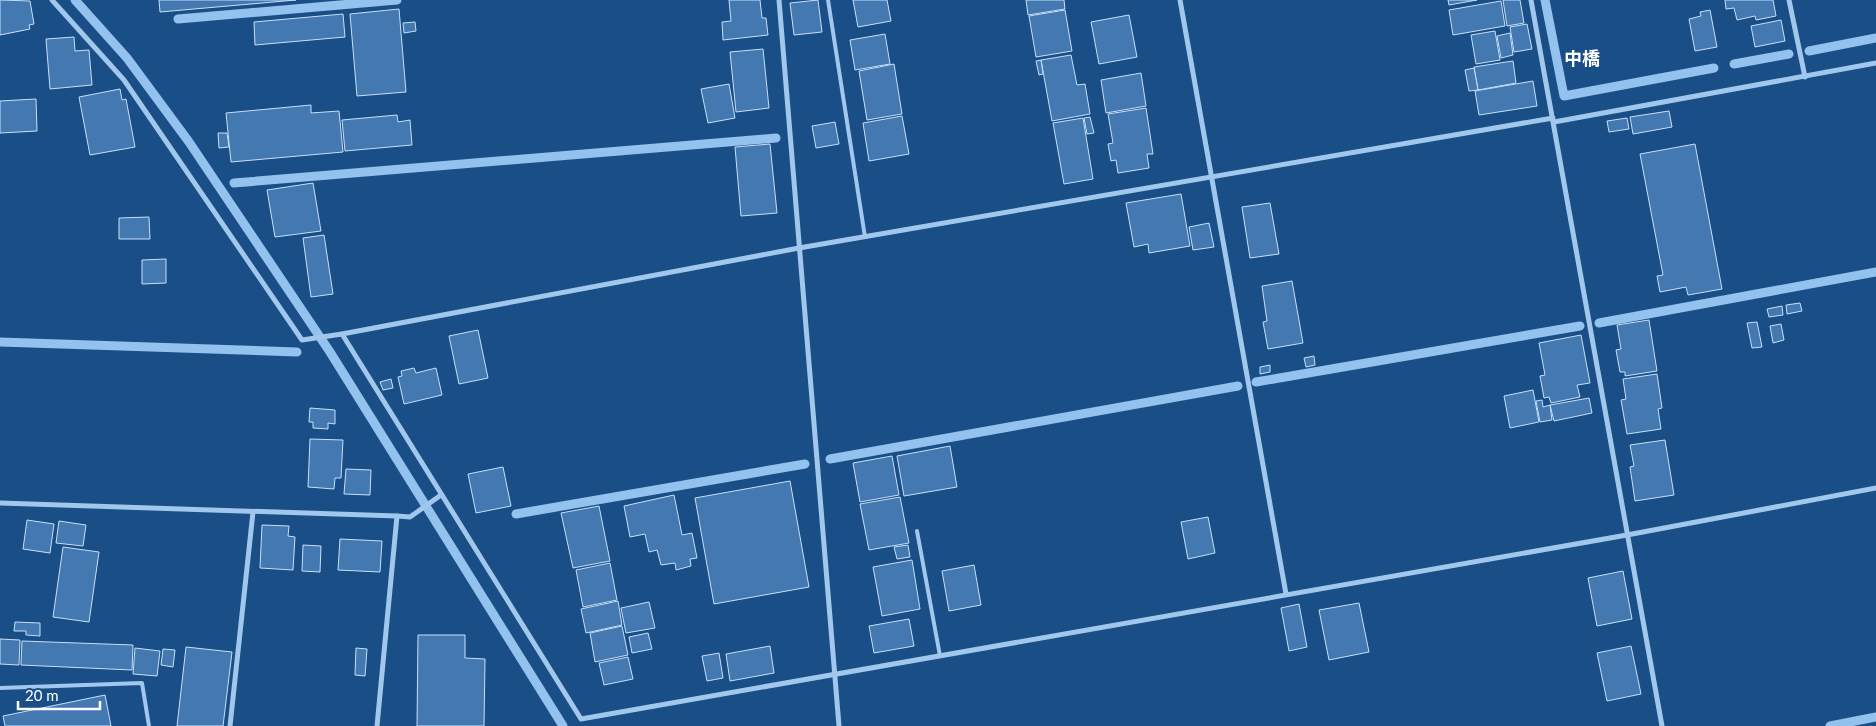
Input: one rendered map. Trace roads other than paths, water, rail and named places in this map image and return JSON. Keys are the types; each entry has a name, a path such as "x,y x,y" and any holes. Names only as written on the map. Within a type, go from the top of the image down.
{"street":[{"path":"52,0 124,80 302,340 335,336 799,248 1805,77 1876,63"},
{"path":"779,0 839,726"},
{"path":"1180,0 1286,594"},
{"path":"1531,0 1662,726"},
{"path":"1789,0 1805,77"},
{"path":"342,334 581,719 1627,534 1876,488"},
{"path":"0,503 410,517 442,495"},
{"path":"230,726 253,512"},
{"path":"378,726 397,516"}],"lane":[{"path":"828,0 865,237"},
{"path":"917,531 940,656"},
{"path":"0,688 142,683 149,726"}],"waterway":[{"path":"75,0 127,58 189,142 330,352 563,726"},
{"path":"178,19 397,0"},
{"path":"1545,0 1564,96 1714,68"},
{"path":"1809,51 1876,38"},
{"path":"1734,64 1789,54"},
{"path":"234,183 776,138"},
{"path":"1599,323 1876,272"},
{"path":"1256,382 1580,326"},
{"path":"0,342 297,352"},
{"path":"830,459 1238,386"},
{"path":"516,514 805,464"},
{"path":"1830,726 1876,717"}],"district":[{"name":"中橋","path":"1582,58"}]}
